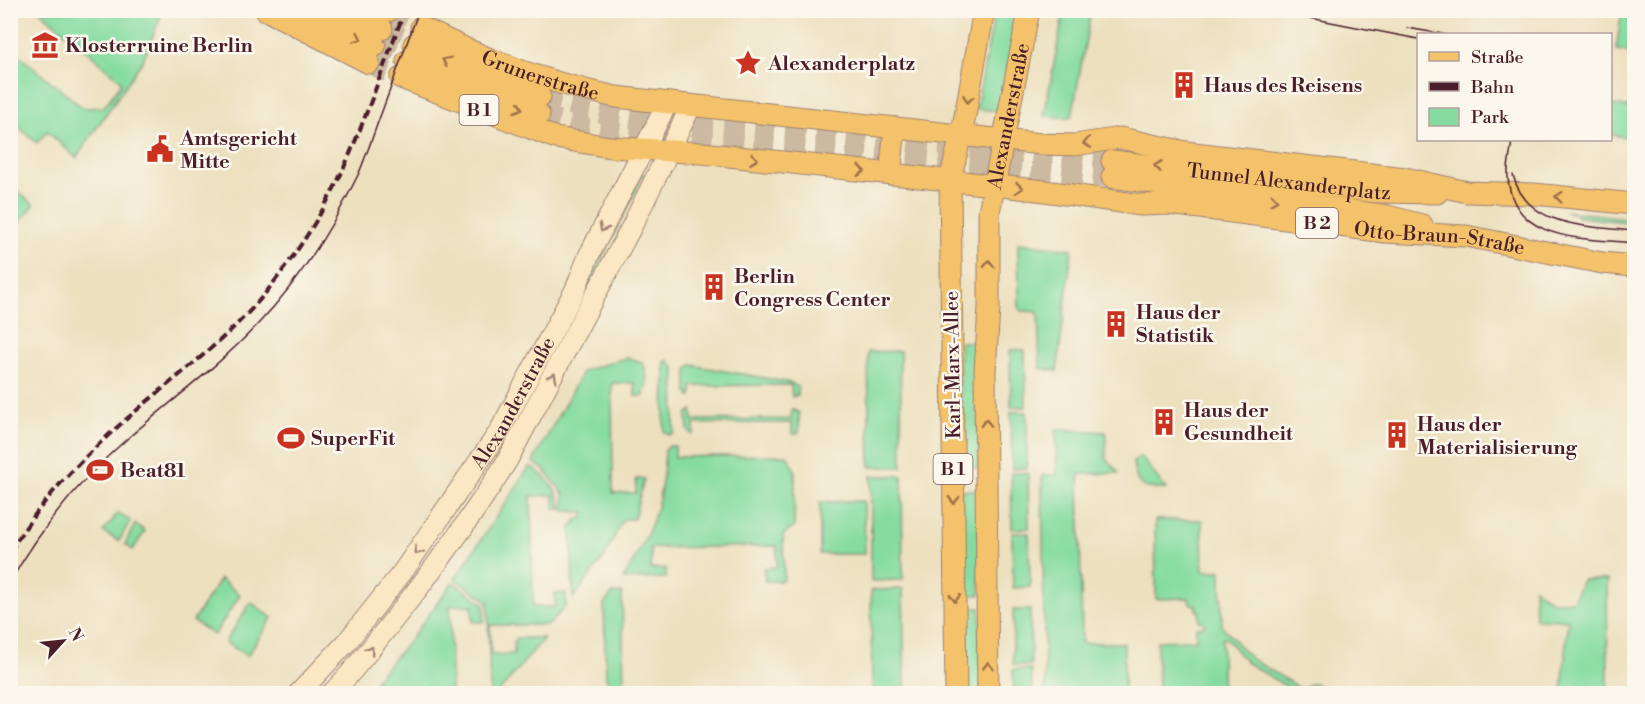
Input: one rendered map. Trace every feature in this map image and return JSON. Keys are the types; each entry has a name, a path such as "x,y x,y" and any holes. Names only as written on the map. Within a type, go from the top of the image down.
{"main road":[{"path":"266,10 380,32"},
{"path":"303,10 380,32"},
{"path":"344,10 380,32"},
{"name":"Alexanderstraße","path":"298,693 345,644 404,570 499,432 575,290 589,255 667,104 961,135 984,10"},
{"name":"Alexanderstraße","path":"670,151 993,185 1029,10"},
{"path":"411,53 482,77 539,106"},
{"name":"Grunerstraße","path":"411,53 486,57 542,78 586,91 667,104"},
{"name":"B 1","path":"411,53 555,138 610,147 670,151"},
{"name":"Alexanderstraße","path":"331,693 355,668 412,597 452,544 507,461 566,352 691,106"},
{"path":"890,174 895,128"},
{"path":"961,135 1064,146 1110,138 1133,140 1186,152 1405,178 1467,192 1534,194 1635,204"},
{"name":"Karl-Marx-Allee","path":"956,693 950,180 961,135"},
{"name":"Tunnel Alexanderplatz","path":"1466,236 1388,216 1112,169 1400,194 1467,192"},
{"name":"Karl-Marx-Allee","path":"988,693 985,371 989,309 988,220 993,185"},
{"name":"Otto-Braun-Straße","path":"993,185 1140,205 1169,204 1385,232 1466,236 1602,263 1635,266"}],"green space":[{"path":"40,11 163,11 143,60 76,158 47,131 37,143 11,120 11,49 83,108 104,107 121,84 120,80"},
{"path":"995,11 1019,11 1000,111 976,109"},
{"path":"1064,11 1091,11 1072,116 1066,118 1044,116"},
{"path":"1622,11 1634,11 1634,53 1616,50"},
{"path":"1612,105 1634,108 1634,138 1612,135"},
{"path":"639,173 644,174 602,258 593,287 529,400 589,285 595,262"},
{"path":"11,186 34,205 11,233"},
{"path":"1564,211 1634,219 1634,223 1577,217 1577,214"},
{"path":"1018,243 1072,249 1057,371 1040,368 1038,312 1021,311 1019,306"},
{"path":"959,342 977,342 978,468 961,468"},
{"path":"1010,350 1025,350 1026,407 1011,407"},
{"path":"900,351 902,467 870,467 868,352"},
{"path":"626,358 642,363 647,388 644,389 644,396 635,396 635,383 612,383 613,493 636,493 636,479 644,479 634,519 623,519 605,556 573,598 571,528 577,520 584,518 584,512 564,511 564,494 544,470 533,462 583,371"},
{"path":"668,360 675,368 674,433 670,435 664,432 665,362"},
{"path":"691,365 792,383 798,388 798,395 792,397 791,385 692,386 692,397 690,397 687,392 687,370"},
{"path":"792,409 799,413 799,432 796,434 792,434 792,423 694,424 694,434 688,430 687,414 692,410 693,420 791,419"},
{"path":"1011,412 1027,412 1027,468 1012,469"},
{"path":"1056,429 1106,432 1106,458 1119,473 1079,474 1082,643 1124,643 1124,693 1045,693 1042,475 1057,475"},
{"path":"669,446 675,446 675,457 787,455 795,470 794,527 783,535 784,579 765,581 764,568 777,567 777,546 651,548 651,569 666,569 666,578 623,579 654,518 664,470 665,450"},
{"path":"1139,457 1166,489 1146,487 1138,482 1133,462"},
{"path":"530,466 551,485 558,496 561,509 554,509 554,495 531,496 533,607 555,607 555,593 566,593 566,605 549,625 490,625 491,655 514,654 514,641 517,638 544,638 498,693 490,693 488,601 455,579"},
{"path":"1011,473 1028,473 1029,528 1012,529"},
{"path":"871,476 902,476 903,580 871,581"},
{"path":"961,490 978,490 980,595 963,595"},
{"path":"864,501 865,554 820,554 820,502"},
{"path":"118,513 130,521 119,541 103,532"},
{"path":"1155,520 1202,520 1203,571 1221,571 1222,626 1250,658 1301,689 1317,684 1317,693 1297,693 1246,662 1226,638 1222,639 1222,693 1158,693 1157,641 1196,640 1196,627 1204,626 1204,622 1199,621 1199,610 1196,610 1196,605 1190,604 1189,598 1156,599"},
{"path":"135,524 145,531 133,550 125,544"},
{"path":"1012,533 1029,533 1030,587 1013,588"},
{"path":"220,579 240,595 214,635 193,621"},
{"path":"1582,580 1607,580 1608,693 1562,693 1568,620 1535,619 1534,588 1552,601 1573,601"},
{"path":"453,582 484,604 484,622 473,622 472,605 450,606 451,693 392,693 375,680 410,640"},
{"path":"903,589 905,693 872,693 871,590"},
{"path":"622,593 624,693 618,693 606,678 604,604 612,594"},
{"path":"251,602 272,618 247,656 225,642"},
{"path":"963,608 980,608 981,693 964,693"},
{"path":"1013,610 1030,610 1031,665 1013,665"},
{"path":"1031,669 1032,693 1014,693 1013,670"},
{"path":"760,692 760,693 624,693"}],"tunnel":[{"path":"388,11 421,27"},
{"path":"382,29 414,44"},
{"path":"375,46 407,61"},
{"path":"369,63 401,78"},
{"path":"540,97 613,115 680,125 847,136 1112,161"},
{"path":"539,115 587,129 635,136 1112,177"}],"tram line":[{"path":"10,582 35,542 78,487 128,438 243,340 302,271 327,233 359,173 419,10"},
{"path":"1269,10 1417,39"},
{"path":"1407,28 1437,33"},
{"path":"1512,141 1508,177 1513,199 1523,214 1537,226 1574,237 1634,243"},
{"path":"1513,175 1520,193 1532,206 1546,215 1580,225 1634,231"}],"railway":[{"path":"10,552 37,512 84,458 237,324 253,308 290,261 311,230 346,163 405,10"}],"place":[{"name":"Klosterruine Berlin","path":"45,45"},
{"name":"Alexanderplatz","path":"748,63"},
{"name":"Haus des Reisens","path":"1184,85"},
{"name":"Amtsgericht Mitte","path":"160,149"},
{"name":"Berlin Congress Center","path":"714,287"},
{"name":"Haus der Statistik","path":"1116,324"},
{"name":"Haus der Gesundheit","path":"1164,422"},
{"name":"Haus der Materialisierung","path":"1397,435"},
{"name":"SuperFit","path":"291,438"},
{"name":"Beat81","path":"100,470"}]}
